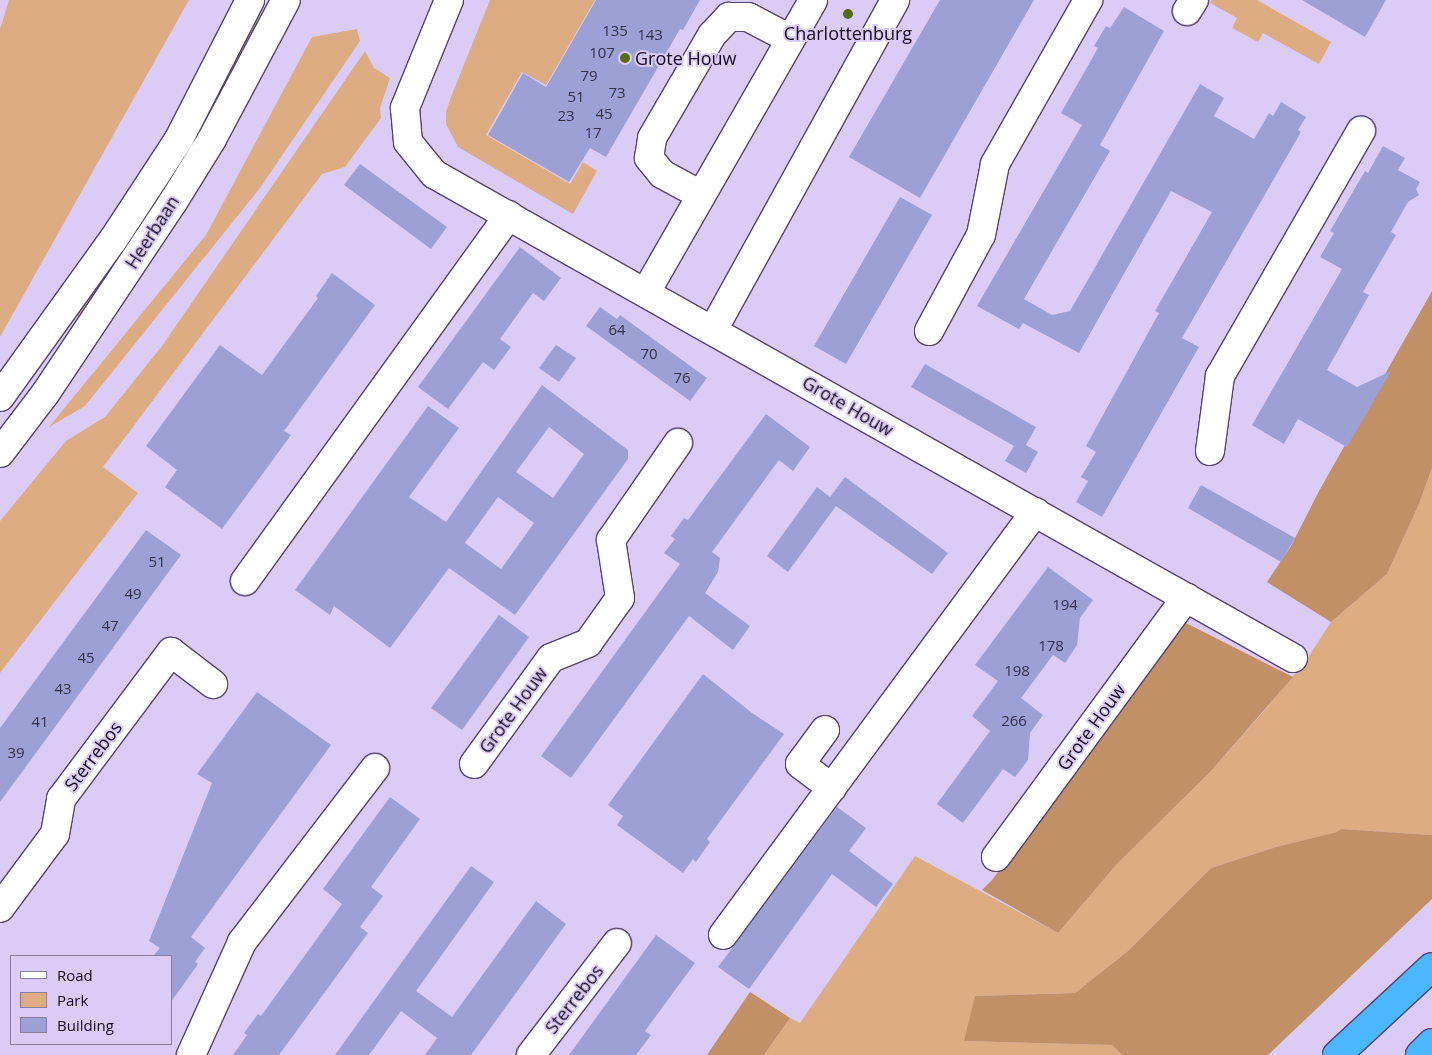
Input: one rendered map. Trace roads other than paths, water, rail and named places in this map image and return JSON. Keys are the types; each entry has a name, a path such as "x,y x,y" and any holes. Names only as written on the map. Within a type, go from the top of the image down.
{"highway":[{"path":"1337,1055 1432,967"},
{"path":"1420,1055 1432,1043"}],"street":[{"name":"Heerbaan","path":"0,397 113,240 178,139 250,0"},
{"name":"Heerbaan","path":"0,453 44,394 173,202 212,139 286,0"},
{"name":"Grote Houw","path":"450,0 405,108 408,142 434,174 1293,658"},
{"path":"646,292 813,0"},
{"path":"713,330 895,0"},
{"path":"928,331 981,234 995,164 1088,0"},
{"path":"701,195 662,174 649,158 652,138 712,35 729,17 748,17 790,39"},
{"path":"1210,451 1220,376 1361,131"},
{"path":"245,581 509,215"},
{"name":"Grote Houw","path":"474,764 551,658 588,643 620,598 611,540 678,443"},
{"path":"723,935 1036,512"},
{"name":"Grote Houw","path":"996,857 1186,597"},
{"name":"Sterrebos","path":"0,908 55,834 61,799 171,652 213,684"},
{"path":"825,730 800,764 832,788"},
{"path":"191,1055 242,942 375,768"},
{"name":"Sterrebos","path":"532,1055 617,943"}],"place":[{"name":"Charlottenburg","path":"848,14"},
{"name":"Grote Houw","path":"625,58"}]}
